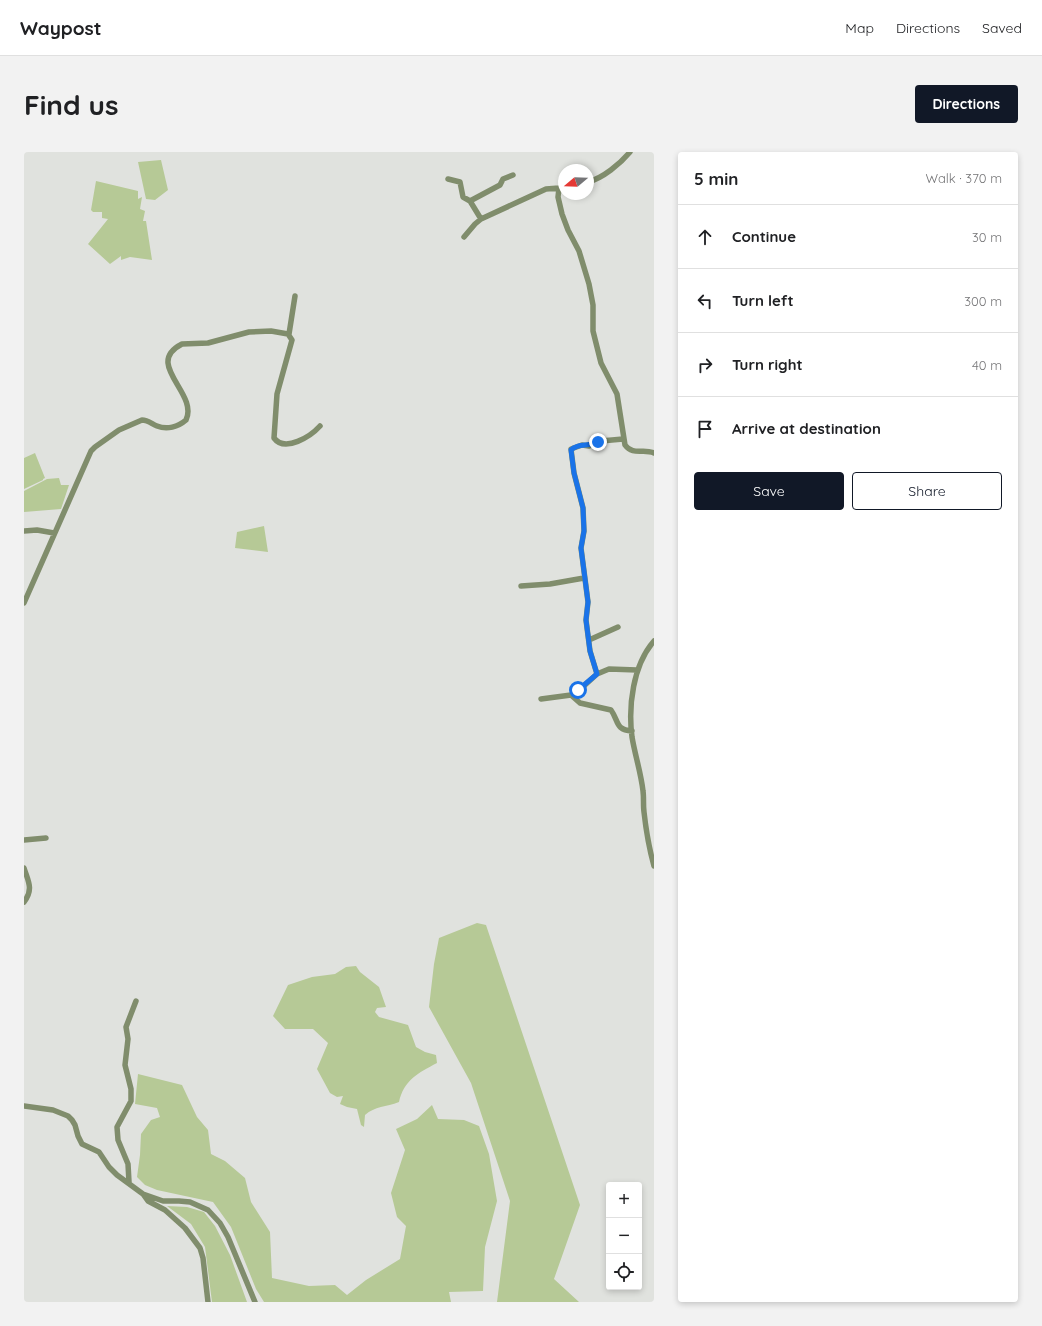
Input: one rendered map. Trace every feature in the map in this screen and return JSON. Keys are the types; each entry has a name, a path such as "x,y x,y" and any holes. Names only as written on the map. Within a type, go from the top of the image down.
{"street":[{"path":"594,179 619,163 630,152"},
{"path":"470,201 500,185 503,179 513,175"},
{"path":"448,179 460,182 463,197 470,201 481,219"},
{"path":"464,237 481,219 545,190 558,188"},
{"path":"559,200 568,230 579,251 589,284 594,305 593,331 601,363 617,394 625,445 629,450 637,452 648,451 654,453"},
{"path":"295,296 289,334 292,338 276,394 274,438 277,441 286,444 309,436 320,426"},
{"path":"24,603 90,453 95,447 119,430 142,420 166,428 177,426 186,420 188,411 185,400 169,369 168,360 173,349 182,344 208,343 249,332 289,334"},
{"path":"597,674 586,620 588,602 581,548 584,531 583,508 574,473 571,449 580,446 589,446 600,441 623,439"},
{"path":"24,531 37,530 54,533"},
{"path":"521,586 550,584 584,578"},
{"path":"589,640 618,627"},
{"path":"654,641 644,654 637,670 630,719 643,791 648,847 654,866"},
{"path":"541,699 575,694 597,674 609,670 637,670"},
{"path":"571,695 580,703 611,710 616,716 618,725 624,731 632,731"},
{"path":"24,840 46,838"},
{"path":"24,868 30,894 24,902"},
{"path":"129,1182 128,1164 118,1140 116,1127 131,1102 131,1089 125,1065 128,1039 126,1027 136,1001"},
{"path":"24,1106 53,1110 68,1116 75,1125 82,1144 99,1152 109,1167 117,1175 129,1182 143,1194 148,1201 165,1210 185,1228 200,1248 208,1302"},
{"path":"143,1194 163,1201 190,1202 208,1210 220,1223 228,1237 255,1302"}],"green space":[{"path":"161,160 168,190 155,200 146,199 138,162"},
{"path":"96,181 138,191 138,199 142,197 140,209 145,211 143,221 146,221 152,260 130,257 121,260 121,256 110,264 88,244 108,219 102,218 102,212 93,212 91,210"},
{"path":"35,453 45,478 24,489 24,458"},
{"path":"59,478 61,485 69,485 61,509 24,512 24,491 47,479"},
{"path":"264,526 268,552 235,548 237,532"},
{"path":"477,923 486,925 580,1205 554,1279 579,1302 497,1302 510,1201 471,1083 429,1007 434,964 439,938"},
{"path":"356,966 360,972 379,987 386,1007 377,1008 375,1012 379,1017 408,1025 416,1047 425,1052 436,1055 437,1063 418,1074 408,1083 401,1094 399,1102 377,1108 365,1115 364,1127 361,1125 357,1109 340,1104 343,1096 337,1097 330,1093 317,1069 328,1043 313,1029 285,1029 273,1016 288,985 312,977 335,974 346,967"},
{"path":"138,1074 182,1085 197,1117 208,1130 211,1154 225,1161 245,1178 251,1202 270,1232 272,1278 309,1286 335,1285 347,1295 366,1280 400,1259 406,1226 397,1217 391,1193 405,1150 396,1129 417,1119 432,1105 438,1119 464,1120 479,1126 489,1154 497,1201 485,1247 483,1291 449,1292 451,1302 264,1302 256,1289 231,1227 213,1202 157,1190 145,1185 137,1177 141,1134 151,1120 160,1117 157,1108 135,1104"},
{"path":"167,1206 187,1207 204,1212 215,1226 230,1255 247,1302 212,1302 205,1247 191,1224"}],"route":[{"path":"578,690 597,674 590,651 587,632 586,610 588,602 581,548 584,531 584,518 571,459 571,448 582,445 588,446 598,442"}]}
